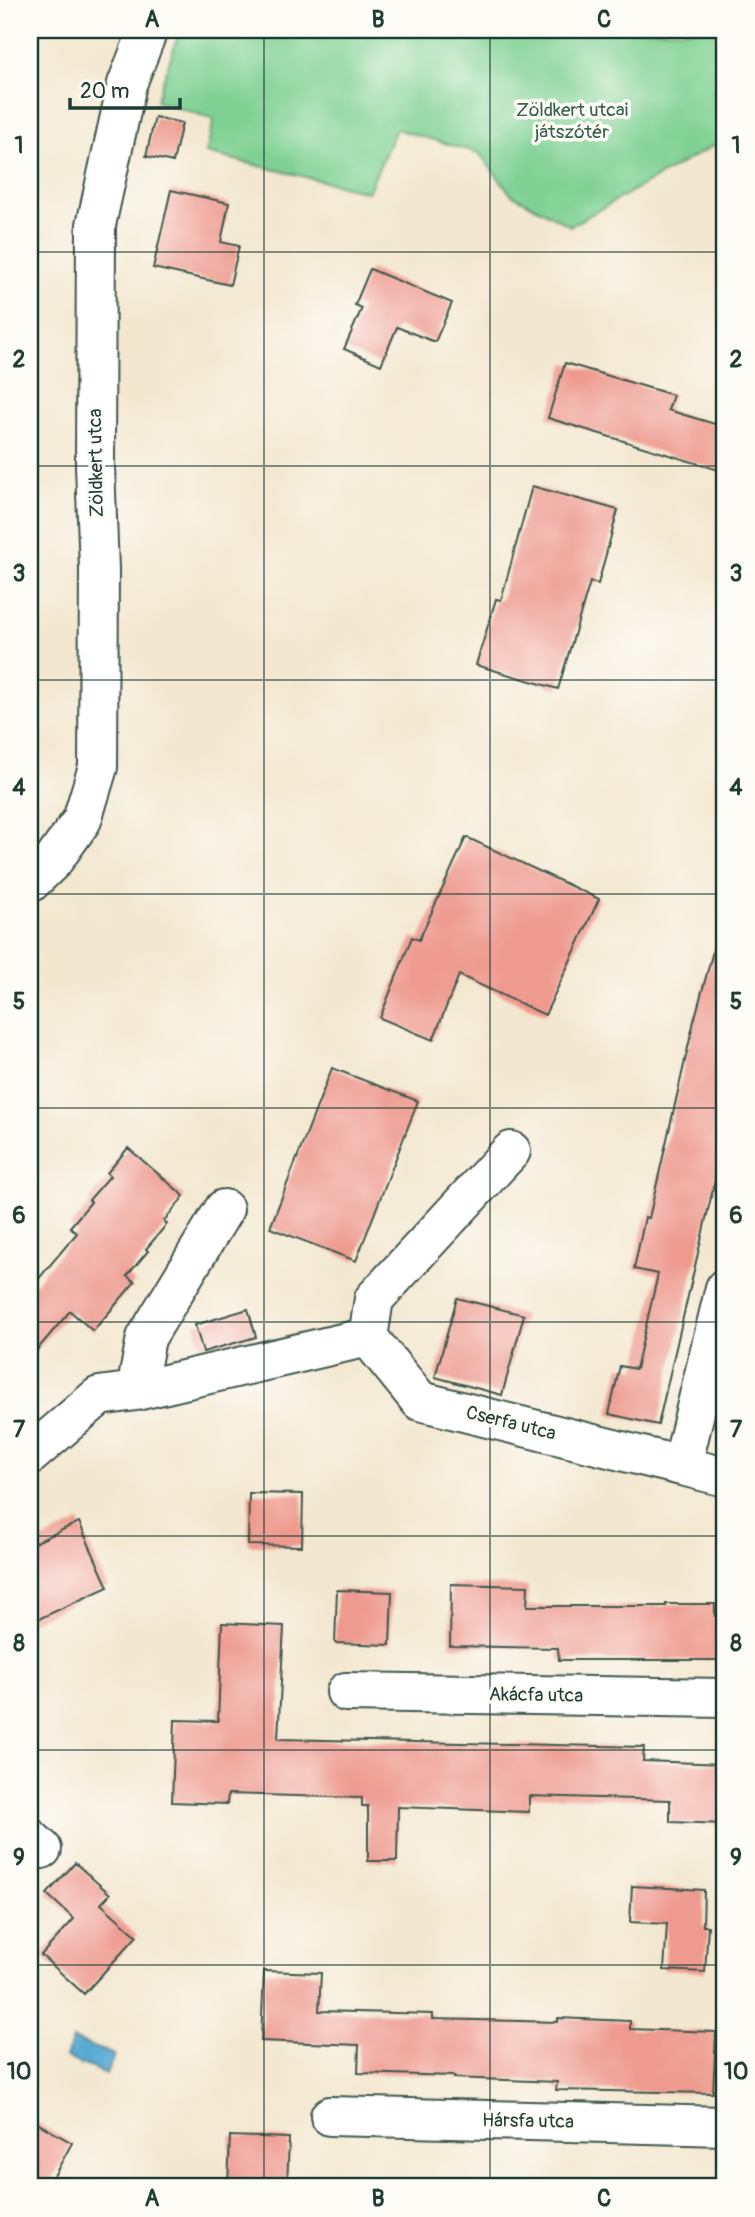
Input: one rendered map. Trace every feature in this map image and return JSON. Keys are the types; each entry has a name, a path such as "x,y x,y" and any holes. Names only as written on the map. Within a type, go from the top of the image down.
{"street":[{"name":"Zöldkert utca","path":"30,883 53,861 82,820 98,767 96,225 127,84 148,30"},
{"path":"30,1455 99,1396 136,1391 368,1337 374,1299 511,1151"},
{"path":"136,1391 146,1338 224,1209"},
{"path":"682,1466 725,1288"},
{"name":"Cserfa utca","path":"368,1337 420,1401 725,1477"},
{"name":"Akácfa utca","path":"346,1692 725,1698"},
{"name":"Hársfa utca","path":"330,2116 725,2126"}],"green space":[{"name":"Zöldkert utcai játszótér","path":"180,30 725,32 725,139 570,226 511,194 479,153 396,129 368,192 206,153 214,119 156,101"}],"water":[{"path":"73,2039 114,2055 107,2074 66,2058"}],"building":[{"path":"155,117 182,123 173,162 146,156"},
{"path":"171,190 229,203 221,242 239,246 230,285 153,268"},
{"path":"370,269 452,303 435,342 397,327 381,365 344,349 362,308 355,305"},
{"path":"565,363 673,395 668,410 725,427 725,472 548,418"},
{"path":"532,486 618,510 598,584 590,582 558,689 476,665 496,599 501,600"},
{"path":"466,837 599,899 545,1015 459,975 433,1040 380,1018 412,937 419,940"},
{"path":"716,940 725,941 725,1137 658,1425 609,1414 620,1366 636,1369 658,1274 634,1269 645,1217 649,1218 694,1021"},
{"path":"332,1068 418,1101 356,1261 270,1228"},
{"path":"128,1148 184,1196 164,1221 167,1224 146,1249 148,1251 127,1276 135,1282 93,1331 70,1311 30,1358 30,1289 77,1233 70,1227 110,1176 107,1173"},
{"path":"457,1298 524,1315 502,1395 435,1377"},
{"path":"248,1309 256,1337 203,1352 195,1325"},
{"path":"249,1493 303,1494 302,1546 248,1545"},
{"path":"79,1522 108,1587 30,1623 30,1545"},
{"path":"451,1584 528,1586 527,1606 715,1604 715,1616 718,1616 718,1660 559,1660 558,1648 450,1646"},
{"path":"337,1590 392,1592 390,1645 335,1643"},
{"path":"222,1623 284,1626 278,1739 644,1747 643,1761 725,1764 725,1824 670,1822 670,1800 529,1796 529,1812 398,1807 397,1861 368,1861 368,1806 362,1806 362,1798 228,1794 227,1804 172,1802 175,1720 218,1721"},
{"path":"75,1863 110,1894 101,1904 137,1936 84,1994 41,1955 74,1919 47,1894"},
{"path":"632,1886 704,1890 703,1926 708,1926 705,1972 664,1970 667,1924 630,1922"},
{"path":"264,1971 321,1973 319,2011 433,2014 433,2019 558,2022 558,2018 630,2021 630,2029 716,2032 713,2093 556,2090 557,2082 358,2073 359,2045 261,2041"},
{"path":"30,2119 72,2143 48,2187 30,2187"},
{"path":"230,2136 289,2138 287,2187 228,2187"}]}
